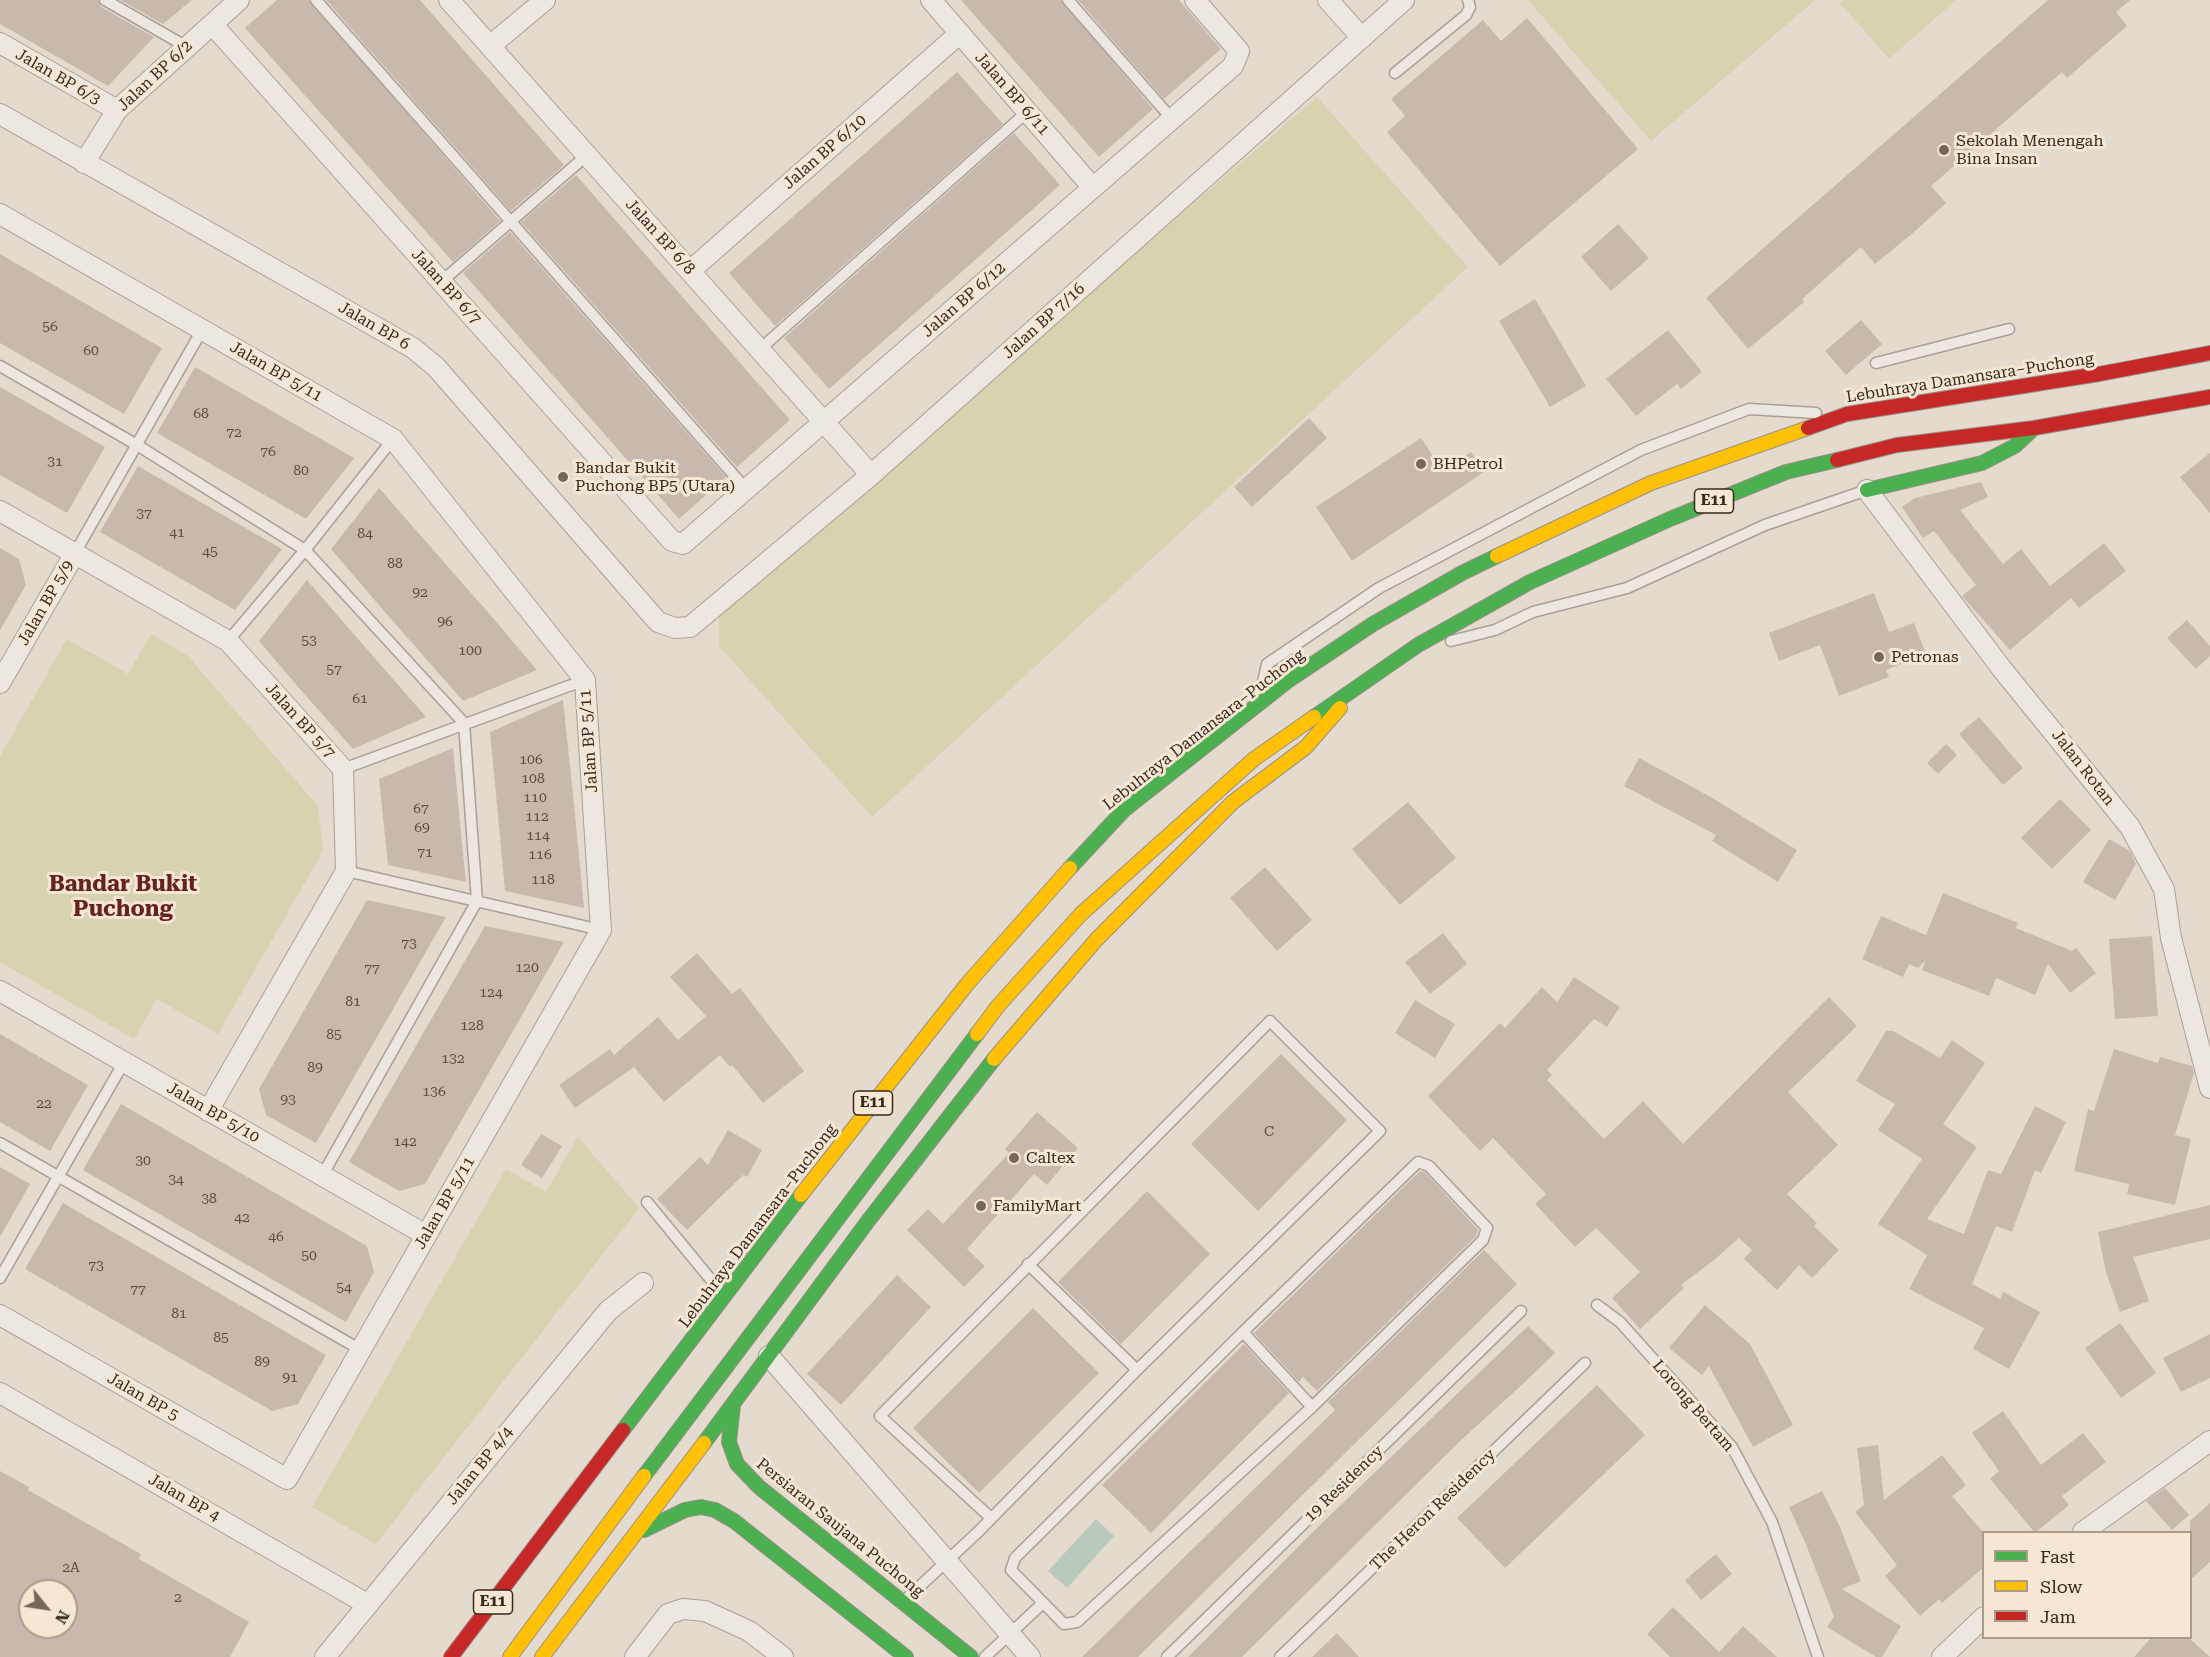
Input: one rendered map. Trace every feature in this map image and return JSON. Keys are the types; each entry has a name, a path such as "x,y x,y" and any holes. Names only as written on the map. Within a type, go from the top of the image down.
{"main road":[{"name":"Lebuhraya Damansara–Puchong","path":"451,1657 724,1296 968,983 1045,894 1124,810 1289,680 1373,624 1462,573 1651,483 1847,414 2099,374 2210,353"},
{"name":"E11","path":"510,1657 766,1310 998,1006 1081,914 1245,766 1418,645 1530,582 1670,519 1786,472 1897,445 2034,428 2210,397"},
{"path":"1867,490 1983,463 2015,446 2034,428"},
{"path":"542,1657 734,1404 868,1221 983,1073 1095,940 1233,802 1306,747 1360,686"},
{"name":"Persiaran Saujana Puchong","path":"734,1404 729,1442 737,1464 759,1487 971,1657"},
{"path":"635,1535 685,1510 701,1507 714,1510 734,1521 906,1657"}],"street":[{"name":"Jalan BP 6/2","path":"84,163 117,110 239,0"},
{"name":"Jalan BP 6/8","path":"449,0 871,475"},
{"path":"490,46 545,0"},
{"name":"Jalan BP 6/12","path":"682,544 1233,66 1239,51 1195,0"},
{"path":"1328,0 1362,38"},
{"name":"Jalan BP 7/16","path":"675,628 690,627 871,475 1404,0"},
{"name":"Jalan BP 6/11","path":"934,1 1093,188"},
{"name":"Jalan BP 6/7","path":"212,24 672,541 682,544"},
{"name":"Jalan BP 6/10","path":"690,271 960,33"},
{"name":"Jalan BP 6/3","path":"0,43 117,110"},
{"name":"Jalan BP 6","path":"0,114 413,348 436,367 658,622 675,628"},
{"name":"Jalan BP 5/11","path":"0,214 393,439 585,680 602,930 287,1479"},
{"name":"Jalan Rotan","path":"1867,490 2002,669 2130,827 2164,889 2171,938 2210,1088"},
{"name":"Jalan BP 5/7","path":"0,511 228,641 343,769 346,871"},
{"name":"Jalan BP 5/9","path":"0,683 75,553"},
{"path":"208,1111 346,871"},
{"name":"Jalan BP 5/10","path":"0,991 426,1235"},
{"name":"Jalan BP 4/4","path":"325,1657 608,1311 643,1283"},
{"name":"Jalan BP 5","path":"0,1315 287,1479"},
{"path":"769,1356 1030,1657"},
{"name":"Jalan BP 4","path":"0,1393 368,1604"},
{"path":"2086,1531 2210,1441"},
{"path":"635,1657 668,1614 683,1609 705,1611 749,1631 783,1657"},
{"path":"1942,1657 1982,1618"}],"lane":[{"path":"105,0 187,47"},
{"path":"316,0 746,489"},
{"path":"1068,0 1172,118"},
{"path":"1395,73 1466,15 1470,7 1468,0"},
{"path":"759,350 1027,112"},
{"path":"441,282 587,155"},
{"path":"1876,363 2010,329"},
{"path":"75,553 202,330"},
{"path":"0,366 137,445 305,550 464,723 477,901 322,1176"},
{"path":"1259,704 1268,664 1379,588 1641,450 1749,410 1847,414"},
{"path":"228,641 305,550 393,439"},
{"path":"1418,645 1456,640 1495,630 1533,612 1627,588 1765,525 1867,490"},
{"path":"343,769 585,680"},
{"path":"346,871 602,930"},
{"path":"904,1601 991,1518 1137,1370 1380,1131 1270,1021 880,1416 991,1518"},
{"path":"0,1278 124,1062"},
{"path":"0,1143 361,1350"},
{"path":"1418,1162 1429,1166 1487,1228 1483,1240 1311,1407 1077,1622 1064,1624 1011,1570 1015,1558 1418,1162"},
{"path":"647,1202 724,1296"},
{"path":"1028,1264 1137,1370"},
{"name":"Lorong Bertam","path":"1597,1305 1620,1322 1732,1447 1772,1522 1818,1657"},
{"name":"19 Residency","path":"1167,1657 1521,1311"},
{"path":"1243,1332 1311,1407"},
{"name":"The Heron Residency","path":"1280,1657 1585,1364"},
{"path":"985,1657 1043,1603"}],"shaded area":[{"path":"1528,0 1815,0 1651,141"},
{"path":"1844,0 1956,0 1889,59 1840,3"},
{"path":"1317,97 1468,267 872,817 719,646 719,613"},
{"path":"151,634 188,656 318,806 323,851 218,1034 157,999 134,1039 0,962 0,756 67,639 128,674"},
{"path":"578,1137 639,1208 376,1544 312,1507 506,1169 546,1192"},
{"path":"1096,1519 1114,1536 1067,1588 1048,1571"}],"building":[{"path":"0,0 98,0 101,7 154,37 108,86 0,24"},
{"path":"120,0 192,0 163,24"},
{"path":"277,0 309,0 500,221 453,262 245,28"},
{"path":"326,0 420,0 564,165 511,211"},
{"path":"961,0 1061,0 1153,109 1099,157"},
{"path":"1078,0 1179,0 1221,49 1164,99"},
{"path":"2048,0 2130,0 2116,12 2127,26 2067,78 2062,72 1931,186 1946,203 1914,232 1875,264 1861,247 1802,299 1804,302 1748,349 1706,298"},
{"path":"1527,18 1638,149 1500,266 1387,132 1405,116 1391,99 1483,20 1501,41"},
{"path":"957,72 1003,124 775,326 729,273"},
{"path":"1014,133 1060,185 829,389 784,338"},
{"path":"576,175 790,420 737,467 521,222"},
{"path":"1618,224 1649,258 1611,291 1581,257"},
{"path":"510,232 726,477 679,519 463,273"},
{"path":"0,254 162,348 124,414 0,343"},
{"path":"1535,299 1586,386 1550,407 1499,321"},
{"path":"1861,320 1882,344 1846,375 1825,351"},
{"path":"1668,330 1702,372 1681,389 1677,384 1636,416 1606,379"},
{"path":"195,367 354,458 306,519 157,433"},
{"path":"0,387 105,447 67,513 0,475"},
{"path":"1309,418 1327,438 1252,507 1234,487"},
{"path":"1421,438 1443,471 1471,452 1484,472 1352,561 1316,507"},
{"path":"2210,453 2210,513 2180,477"},
{"path":"138,466 282,549 235,610 100,532"},
{"path":"1981,482 1988,497 1960,510 2003,564 2021,549 2050,586 2104,543 2126,571 2079,608 2071,598 2010,650 1962,596 1976,585 1934,531 1923,538 1902,507 1915,498"},
{"path":"379,488 537,670 463,701 384,611 331,549"},
{"path":"0,548 19,559 26,585 0,630"},
{"path":"307,580 426,717 353,749 299,688 259,641"},
{"path":"1874,593 1889,632 1914,623 1926,654 1886,670 1889,677 1839,696 1820,645 1779,661 1769,633"},
{"path":"2187,620 2210,646 2210,656 2196,669 2167,638"},
{"path":"563,700 584,908 505,891 490,732"},
{"path":"1979,717 2023,768 2003,785 1959,734"},
{"path":"1946,744 1957,755 1938,774 1927,763"},
{"path":"453,748 466,882 388,865 379,779"},
{"path":"1639,758 1709,796 1797,850 1778,882 1712,841 1716,835 1624,786"},
{"path":"2060,799 2091,830 2052,869 2021,838"},
{"path":"1408,802 1456,858 1400,905 1352,849"},
{"path":"2109,839 2130,851 2136,864 2115,900 2083,882"},
{"path":"1265,867 1312,920 1277,951 1230,898"},
{"path":"1943,893 2018,923 2016,928 2072,951 2076,948 2096,973 2070,993 2048,964 2035,995 1996,978 1989,996 1922,970 1926,960 1918,968 1909,964 1903,977 1862,959 1881,916 1926,935"},
{"path":"367,900 446,917 316,1143 266,1115 259,1089"},
{"path":"485,926 564,942 425,1184 399,1191 349,1162"},
{"path":"1443,933 1467,964 1430,994 1405,962"},
{"path":"2152,936 2158,1016 2115,1019 2109,939"},
{"path":"697,953 732,994 740,988 804,1071 763,1103 732,1065 730,1067 720,1055 664,1102 634,1067 575,1108 559,1085 610,1049 614,1055 658,1017 678,1040 706,1016 670,977"},
{"path":"1574,977 1620,1007 1607,1027 1594,1019 1547,1070 1552,1075 1547,1080 1604,1139 1643,1101 1683,1144 1829,997 1857,1026 1788,1092 1838,1145 1787,1194 1817,1223 1814,1226 1839,1250 1812,1278 1799,1265 1777,1290 1744,1259 1752,1250 1739,1238 1681,1285 1684,1288 1640,1329 1612,1298 1640,1272 1596,1228 1575,1247 1535,1204 1546,1194 1493,1138 1480,1151 1428,1096 1500,1023 1505,1028 1542,987 1557,1002"},
{"path":"1415,1000 1455,1024 1435,1058 1395,1033"},
{"path":"1886,1031 1893,1031 1940,1058 1952,1040 1985,1063 1943,1124 1977,1147 1927,1219 1964,1234 1988,1170 2001,1174 2035,1106 2066,1122 2041,1173 2035,1170 2012,1232 1996,1226 1972,1284 2000,1299 2003,1292 2040,1312 2009,1369 1973,1349 1984,1328 1909,1289 1927,1255 1878,1224 1922,1159 1878,1130 1895,1104 1856,1081"},
{"path":"0,1034 88,1085 50,1151 0,1122"},
{"path":"2114,1049 2158,1063 2160,1057 2192,1066 2194,1073 2175,1135 2191,1139 2175,1205 2127,1194 2129,1184 2074,1171 2088,1109 2094,1111"},
{"path":"1281,1054 1347,1120 1258,1211 1191,1144"},
{"path":"121,1104 367,1246 374,1272 346,1322 83,1170"},
{"path":"1037,1112 1078,1148 1047,1185 1034,1174 967,1249 985,1266 964,1287 907,1230 928,1209 943,1224 1009,1153 1005,1149"},
{"path":"728,1130 762,1150 747,1177 743,1175 687,1230 657,1199 700,1157 708,1165"},
{"path":"541,1134 562,1146 542,1178 521,1165"},
{"path":"0,1167 30,1184 0,1237"},
{"path":"1420,1171 1425,1172 1478,1230 1476,1236 1317,1391 1303,1377 1299,1382 1254,1333"},
{"path":"1147,1191 1210,1254 1121,1344 1058,1282"},
{"path":"63,1203 326,1355 298,1404 272,1411 25,1269"},
{"path":"2210,1205 2210,1239 2133,1257 2149,1301 2120,1312 2106,1272 2098,1232"},
{"path":"1484,1250 1517,1284 1138,1657 1082,1657 1335,1410 1328,1402"},
{"path":"897,1275 931,1307 841,1405 807,1374"},
{"path":"1705,1305 1750,1344 1793,1425 1753,1447 1709,1366 1702,1375 1669,1348"},
{"path":"1033,1308 1099,1373 979,1493 913,1428"},
{"path":"2120,1323 2156,1373 2121,1398 2085,1348"},
{"path":"1528,1326 1555,1353 1458,1443 1242,1657 1188,1657 1322,1523"},
{"path":"2210,1334 2210,1378 2181,1392 2163,1358"},
{"path":"1244,1344 1289,1393 1151,1533 1102,1485"},
{"path":"1597,1385 1645,1435 1505,1568 1457,1518"},
{"path":"2003,1411 2041,1465 2083,1433 2106,1462 2062,1496 2069,1505 2037,1531 2033,1531 1990,1479 1999,1471 1972,1433"},
{"path":"1878,1445 1884,1500 1942,1455 1966,1485 1952,1496 1982,1531 1982,1569 1942,1603 1939,1599 1920,1616 1885,1576 1897,1565 1855,1512 1864,1505 1857,1448"},
{"path":"0,1471 29,1487 28,1490 141,1554 139,1559 249,1622 230,1657 0,1657"},
{"path":"2165,1488 2189,1515 2172,1530 2146,1501"},
{"path":"1822,1491 1839,1525 1861,1581 1842,1589 1901,1626 1882,1657 1876,1657 1827,1627 1834,1617 1789,1507"},
{"path":"2210,1503 2210,1562 2192,1578 2192,1531 2190,1531 2190,1521"},
{"path":"1716,1554 1732,1574 1701,1600 1685,1580"},
{"path":"1673,1607 1719,1652 1743,1626 1777,1657 1670,1657 1647,1634"},
{"path":"1337,1633 1359,1657 1312,1657"},
{"path":"2150,1639 2190,1639 2210,1657 2134,1657"}],"traffic: fast":[{"path":"1867,490 1982,463 2015,446 2031,431"},
{"path":"1314,717 1418,645 1530,582 1670,519 1786,472 1837,460"},
{"path":"1070,868 1124,810 1289,680 1373,624 1462,573 1497,556"},
{"path":"644,1476 977,1034"},
{"path":"704,1443 868,1221 994,1059"},
{"path":"623,1430 801,1195"},
{"path":"733,1405 729,1442 737,1464 759,1487 971,1657"},
{"path":"644,1530 685,1510 701,1507 715,1510 734,1521 906,1657"}],"traffic: slow":[{"path":"1497,556 1651,483 1808,428"},
{"path":"994,1059 1096,940 1233,802 1306,747 1340,708"},
{"path":"977,1034 998,1006 1081,914 1254,759 1314,717"},
{"path":"801,1195 968,983 1070,868"},
{"path":"542,1657 704,1443"},
{"path":"510,1657 644,1476"}],"traffic: jam":[{"path":"1808,428 1847,414 2099,374 2210,353"},
{"path":"1837,460 1897,445 2034,428 2210,397"},
{"path":"451,1657 623,1430"}],"place":[{"name":"Sekolah Menengah Bina Insan","path":"1944,150"},
{"name":"BHPetrol","path":"1421,464"},
{"name":"Bandar Bukit Puchong BP5 (Utara)","path":"563,477"},
{"name":"Petronas","path":"1879,657"},
{"name":"Caltex","path":"1014,1158"},
{"name":"FamilyMart","path":"981,1206"}],"district":[{"name":"Bandar Bukit Puchong","path":"123,898"}]}
